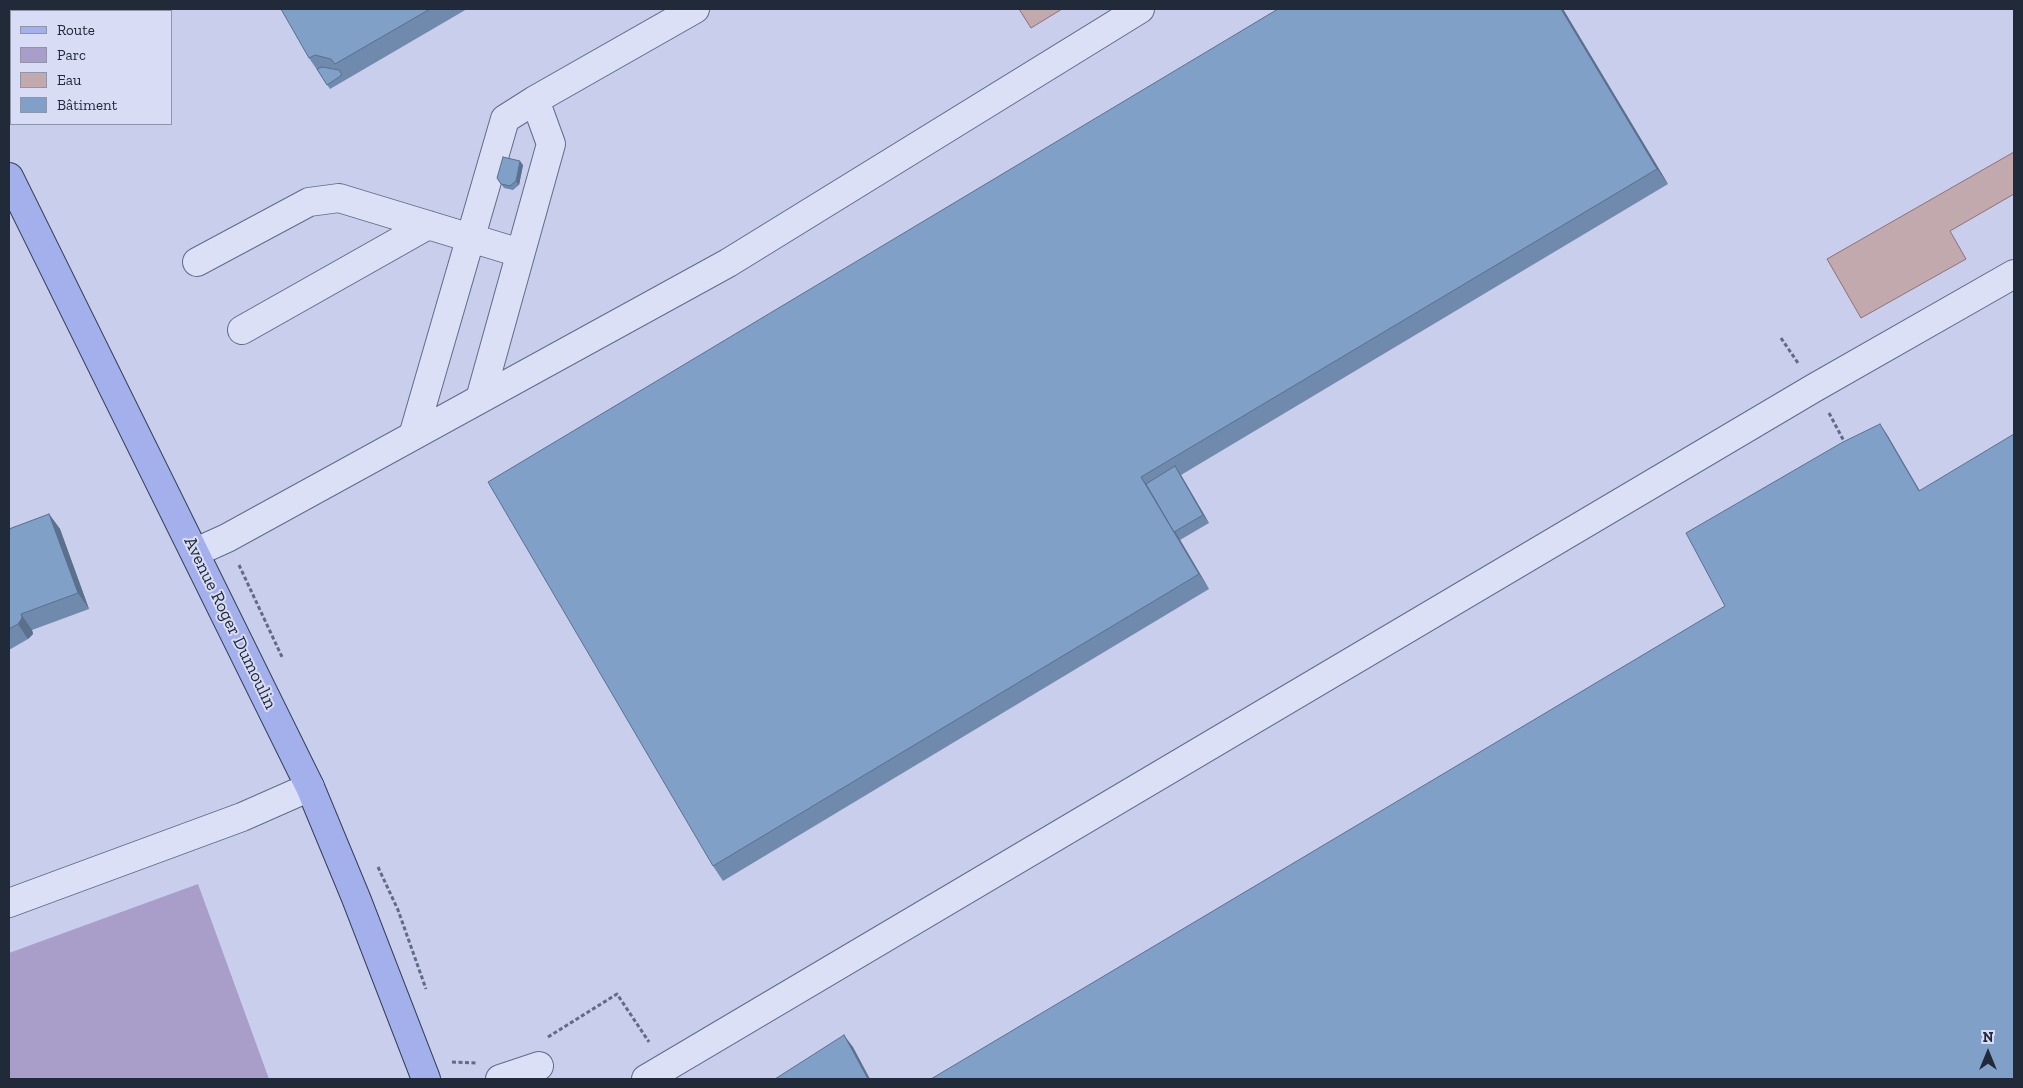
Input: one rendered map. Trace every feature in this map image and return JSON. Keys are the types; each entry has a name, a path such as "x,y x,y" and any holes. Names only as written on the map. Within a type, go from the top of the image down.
{"main road":[{"name":"Avenue Roger Dumoulin","path":"9,177 196,552 310,787 356,898 426,1079"}],"lane":[{"path":"413,436 504,119 695,9"},
{"path":"196,552 226,538 728,264 1140,9"},
{"path":"480,399 551,144 535,100"},
{"path":"197,262 309,202 339,198 520,253"},
{"path":"242,330 428,225"},
{"path":"656,1073 1806,393 2014,274"},
{"path":"9,903 242,817 310,787"},
{"path":"492,1070 539,1066"}],"path":[{"path":"544,1039 617,994 656,1073"},
{"path":"452,1062 476,1063 492,1070"}],"green space":[{"path":"198,884 269,1079 9,1079 9,953"}],"water":[{"path":"1019,9 1062,9 1031,28"},
{"path":"2014,152 2014,194 1950,231 1966,259 1861,318 1827,259"}],"building":[{"path":"281,9 430,9 335,64 331,59 315,55 309,58"},
{"path":"1278,9 1561,9 1657,169 1141,477 1199,574 713,866 488,482"},
{"path":"322,67 339,70 342,75 327,85 317,69"},
{"path":"503,157 520,161 516,181 510,186 501,184 497,178"},
{"path":"1880,424 1919,491 2014,434 2014,1079 931,1079 1725,606 1686,533 1843,442"},
{"path":"1175,466 1203,515 1174,532 1146,484"},
{"path":"49,514 78,593 21,614 22,618 18,624 9,629 9,529"},
{"path":"844,1035 868,1079 775,1079"}]}
